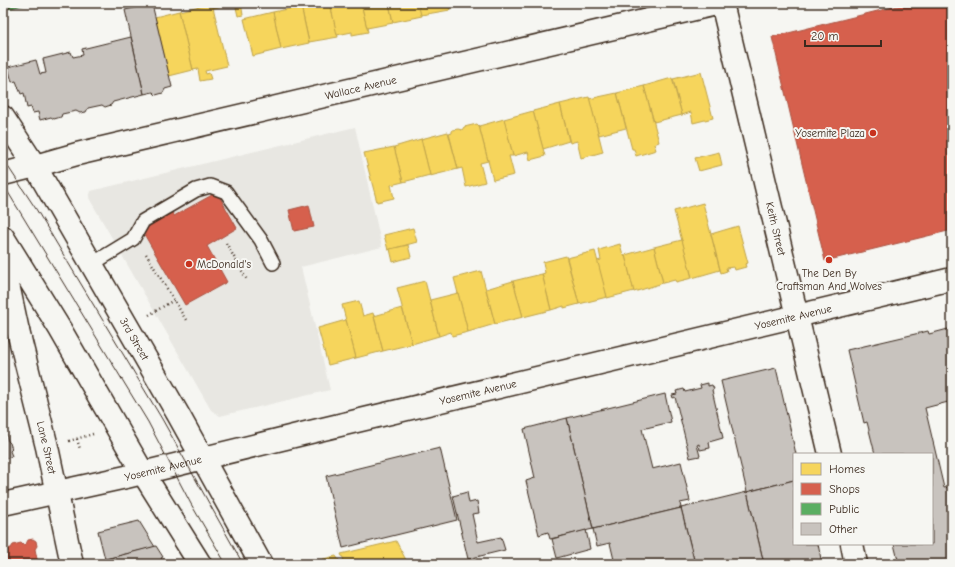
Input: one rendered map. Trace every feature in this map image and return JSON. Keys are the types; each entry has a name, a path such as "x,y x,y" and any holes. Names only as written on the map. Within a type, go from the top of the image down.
{"street":[{"name":"Wallace Avenue","path":"3,174 77,154 721,3"},
{"name":"Keith Street","path":"721,3 798,316 830,453"},
{"name":"3rd Street","path":"3,117 35,166 92,264 203,458 261,564"},
{"path":"3,237 60,329 144,473 200,564"},
{"name":"Lane Street","path":"3,261 18,332 47,447 72,564"},
{"name":"Yosemite Avenue","path":"3,504 144,473 952,279"},
{"path":"852,545 856,564"}],"lane":[{"path":"92,264 120,248 132,239 143,221 196,190 210,186 226,192 261,240 273,263"}],"path":[{"path":"132,239 140,244 186,320"},
{"path":"226,242 247,280"},
{"path":"128,327 174,300"},
{"path":"68,441 99,433"},
{"path":"77,439 80,449"}],"shaded area":[{"path":"355,127 382,247 301,267 330,390 220,416 211,410 89,198 91,191"}],"building: Homes":[{"path":"212,3 227,66 205,71 206,74 209,73 211,79 200,81 198,69 193,70 179,11"},
{"path":"213,3 235,3 214,8"},
{"path":"235,3 241,3 243,15 238,16"},
{"path":"312,3 330,3 338,37 309,42 301,6"},
{"path":"330,3 361,3 368,32 352,35 352,32 337,35"},
{"path":"361,3 389,3 393,23 367,28"},
{"path":"389,3 418,3 422,16 393,22"},
{"path":"418,3 448,3 450,10 421,15"},
{"path":"448,3 473,3 449,8"},
{"path":"301,6 309,43 281,49 273,12"},
{"path":"179,11 193,70 169,76 155,17"},
{"path":"273,12 281,49 253,56 244,19"},
{"path":"701,72 713,118 693,123 691,112 682,115 673,79"},
{"path":"672,78 682,115 654,122 644,86"},
{"path":"644,86 659,142 654,144 656,150 636,156 634,149 632,149 617,93"},
{"path":"617,93 626,128 599,135 589,99"},
{"path":"589,97 603,152 581,158 577,141 570,143 560,104"},
{"path":"560,104 569,141 543,149 533,111"},
{"path":"533,111 545,156 530,160 528,152 513,156 504,119"},
{"path":"504,119 513,156 509,156 514,175 493,180 479,126"},
{"path":"477,124 479,126 488,161 480,163 485,182 466,187 462,168 458,169 449,134 452,133 452,130 462,130 464,127"},
{"path":"448,132 458,169 430,176 421,139"},
{"path":"421,139 430,175 403,182 394,147"},
{"path":"394,147 403,182 391,185 394,198 377,202 364,153"},
{"path":"719,152 722,165 699,171 695,158"},
{"path":"703,203 720,270 692,278 674,211"},
{"path":"738,226 748,263 745,264 746,267 735,270 734,267 726,268 727,271 721,273 711,234"},
{"path":"413,228 417,242 388,250 384,235"},
{"path":"682,240 692,278 676,282 675,280 663,283 654,247"},
{"path":"620,244 623,255 625,255 634,291 607,298 597,261 601,260 599,250"},
{"path":"408,245 411,257 393,262 390,249"},
{"path":"654,247 663,283 634,292 625,255"},
{"path":"595,251 607,297 579,304 567,258"},
{"path":"566,256 579,304 551,310 542,274 545,273 543,262"},
{"path":"481,271 495,324 468,332 454,278"},
{"path":"542,274 551,310 523,317 513,281"},
{"path":"425,281 439,336 412,344 397,288"},
{"path":"513,281 523,317 495,324 486,289"},
{"path":"458,293 468,332 452,336 451,332 439,336 430,300"},
{"path":"359,301 363,316 373,313 383,351 356,358 342,305"},
{"path":"402,308 412,344 383,351 374,316"},
{"path":"346,320 356,358 328,365 318,328"},
{"path":"396,541 406,560 399,564 307,563 336,556 340,562 344,560 341,554"}],"building: Shops":[{"name":"Yosemite Plaza","path":"910,3 952,3 952,230 825,261 772,37"},
{"name":"McDonald's","path":"212,191 219,192 219,196 237,228 207,246 227,282 185,305 144,234 149,226 172,212 174,216 212,195"},
{"path":"309,205 314,227 294,231 289,210"},
{"path":"33,539 36,541 37,546 35,549 37,559 41,564 3,564 3,550 11,548 13,545 21,543 23,545 26,544 28,540"}],"building: Public":[{"path":"3,3 30,3 3,10"}],"building: Other":[{"path":"152,4 172,87 165,89 163,93 156,95 153,92 144,94 125,10"},
{"path":"131,37 144,94 113,102 111,105 105,107 102,105 88,108 86,112 80,113 76,111 62,114 61,117 54,119 51,117 40,120 38,112 33,113 31,107 27,108 24,93 21,94 16,81 12,82 8,67 36,60 40,74 46,73 43,59 71,52 73,57 83,55 82,49"},
{"path":"952,328 952,401 925,408 944,488 952,486 952,562 944,564 899,564 894,545 933,545 933,453 875,453 867,422 864,423 847,350 928,331 929,334"},
{"path":"776,368 796,453 793,453 793,480 747,492 721,381"},
{"path":"708,383 708,386 712,385 714,389 712,390 723,438 709,442 710,448 700,450 699,444 697,445 700,456 690,458 675,397 673,398 672,395 677,394 676,391 684,389 685,392 701,388 700,385"},
{"path":"665,394 671,422 642,429 652,469 681,462 690,501 680,503 681,508 593,529 567,418"},
{"path":"567,418 593,529 550,539 548,532 539,535 526,481 535,478 524,429"},
{"path":"3,421 8,441 12,449 10,451 12,456 3,460"},
{"path":"440,448 457,520 343,548 326,476"},
{"path":"793,480 793,545 818,545 822,564 764,564 747,492"},
{"path":"467,492 469,503 477,501 479,513 472,514 478,542 501,537 505,550 468,559 453,496"},
{"path":"747,492 764,564 695,564 681,508"},
{"path":"681,508 695,564 615,564 610,543 597,546 593,529"},
{"path":"139,521 155,547 105,559 98,531"},
{"path":"586,530 590,549 557,558 552,539"},
{"path":"156,546 163,557 161,558 162,560 164,559 167,564 104,564 103,560"}],"tram line":[{"path":"3,159 36,209 162,419 243,564"},
{"path":"3,184 148,422 191,504 226,564"}],"place":[{"name":"Yosemite Plaza","path":"873,133"},
{"name":"The Den By Craftsman And Wolves","path":"829,260"},
{"name":"McDonald's","path":"189,264"}]}
